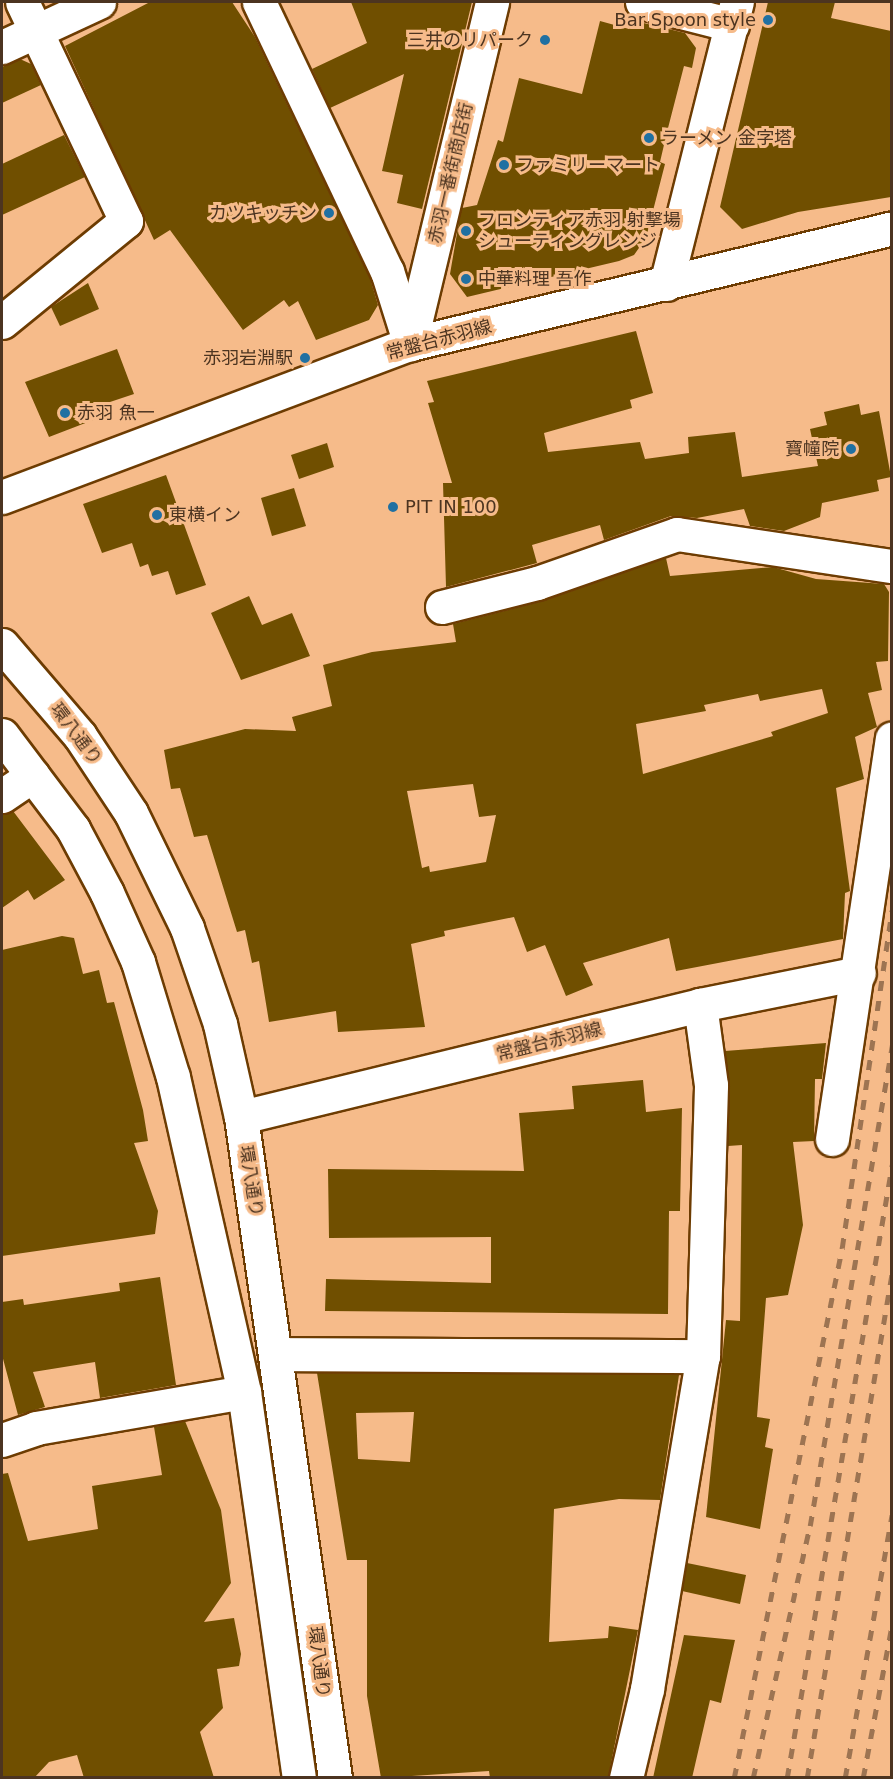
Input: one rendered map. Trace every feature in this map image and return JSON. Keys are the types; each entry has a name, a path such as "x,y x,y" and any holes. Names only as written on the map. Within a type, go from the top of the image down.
{"street":[{"path":"2,321 126,220 22,2"},
{"path":"2,47 99,2"},
{"path":"259,2 387,271 410,344"},
{"name":"赤羽一番街商店街","path":"410,344 492,2"},
{"path":"642,2 734,13 666,284"},
{"name":"常盤台赤羽線","path":"2,497 410,344 891,228"},
{"path":"442,607 537,582 677,534 891,566"},
{"name":"環八通り","path":"2,645 80,736 162,871 220,1024 241,1117 278,1364 335,1778"},
{"path":"2,735 73,830 138,962 173,1077 243,1385 299,1778"},
{"path":"832,1139 859,973 891,738"},
{"path":"2,796 33,775"},
{"name":"常盤台赤羽線","path":"241,1117 700,1005 859,973"},
{"path":"626,1778 657,1632 703,1356 711,1085 700,1005"},
{"path":"2,1440 36,1428 243,1385 278,1364 703,1356"}],"building":[{"path":"150,2 232,2 255,37 370,278 378,305 369,320 316,340 298,301 289,307 284,300 243,330 170,230 154,240 65,46"},
{"path":"351,2 472,2 422,209 397,203 403,175 382,171 404,74 330,108 312,69 367,43"},
{"path":"768,2 835,2 831,18 891,31 891,197 798,212 742,229 720,207"},
{"path":"631,20 685,33 696,48 692,68 684,66 660,162 665,164 646,238 634,255 619,261 467,297 450,274 460,216 462,208 477,205 498,140 503,142 519,78 582,94 600,21 629,29"},
{"path":"20,59 31,64 41,85 2,103 2,67"},
{"path":"64,135 85,177 2,215 2,164"},
{"path":"88,283 99,309 60,326 51,307"},
{"path":"636,331 653,393 630,400 632,408 544,433 548,452 640,442 645,459 689,453 688,437 735,432 742,477 818,466 810,429 827,425 824,412 859,404 861,415 879,411 891,477 877,480 879,491 822,503 820,517 784,531 750,526 744,509 697,518 671,516 604,540 600,525 532,545 537,563 446,587 443,483 452,483 428,403 434,402 427,381"},
{"path":"117,349 134,394 110,402 114,412 49,437 25,382"},
{"path":"327,443 334,467 299,479 291,455"},
{"path":"166,475 206,585 176,595 168,571 152,576 148,564 140,567 132,543 102,553 83,504"},
{"path":"294,488 306,526 272,536 261,498"},
{"path":"666,558 670,576 773,567 816,579 884,584 889,592 888,661 876,662 882,690 868,693 877,727 855,737 864,779 836,788 850,891 845,893 843,939 676,971 669,938 583,963 593,985 566,996 545,945 527,952 514,917 444,931 445,936 411,944 425,1027 338,1032 336,1011 269,1022 259,961 252,963 245,930 237,932 207,835 194,837 180,788 171,789 164,750 245,729 296,731 292,717 332,706 323,665 372,652 456,642 453,624 543,601","holes":["822,689 828,713 771,732 773,736 643,774 636,724 706,711 704,705 758,694 760,701","473,784 479,817 496,815 486,862 430,872 429,866 422,868 407,791"]},
{"path":"249,596 262,625 292,613 310,656 241,680 211,613"},
{"path":"13,811 65,880 34,900 28,890 2,908 2,814"},
{"path":"62,936 74,938 83,974 99,970 107,1003 114,1002 143,1110 148,1141 134,1143 158,1211 155,1234 2,1256 2,950"},
{"path":"826,1043 822,1079 815,1079 814,1141 793,1142 803,1225 788,1295 766,1298 757,1417 770,1419 765,1447 773,1449 760,1529 706,1517 726,1320 740,1321 742,1145 728,1146 725,1051"},
{"path":"643,1080 646,1112 682,1108 680,1211 669,1211 668,1314 325,1311 326,1279 491,1283 491,1237 329,1238 328,1169 524,1171 519,1113 574,1109 572,1086"},
{"path":"160,1277 176,1385 100,1398 95,1362 33,1372 45,1407 18,1415 2,1355 2,1302 23,1299 24,1305 120,1291 119,1283"},
{"path":"317,1373 679,1375 660,1500 619,1499 554,1509 549,1642 608,1638 609,1626 638,1630 608,1778 490,1778 489,1771 381,1778 367,1696 367,1560 347,1560","holes":["414,1412 410,1462 358,1459 356,1413"]},
{"path":"185,1421 221,1510 231,1583 204,1622 234,1618 241,1654 239,1666 217,1669 223,1708 200,1732 214,1778 84,1778 77,1755 49,1762 34,1778 2,1778 2,1474 8,1473 28,1541 98,1529 92,1486 162,1475 154,1427"},
{"path":"687,1563 746,1575 740,1604 682,1591"},
{"path":"684,1635 735,1640 721,1703 710,1700 692,1778 653,1778"}],"railway":[{"path":"734,1778 842,1248 892,911"},
{"path":"753,1778 810,1526 892,1045"},
{"path":"787,1778 892,1165"},
{"path":"807,1778 892,1273"},
{"path":"845,1778 892,1515"},
{"path":"863,1778 892,1624"}],"place":[{"name":"Bar Spoon style","path":"768,20"},
{"name":"三井のリパーク","path":"545,40"},
{"name":"ラーメン 金字塔","path":"649,138"},
{"name":"ファミリーマート","path":"504,165"},
{"name":"カツキッチン","path":"329,213"},
{"name":"フロンティア赤羽 射撃場 シューティングレンジ","path":"466,231"},
{"name":"中華料理 吾作","path":"466,279"},
{"name":"赤羽岩淵駅","path":"305,358"},
{"name":"赤羽 魚一","path":"65,413"},
{"name":"寶幢院","path":"851,449"},
{"name":"PIT IN 100","path":"393,507"},
{"name":"東横イン","path":"157,515"}]}
